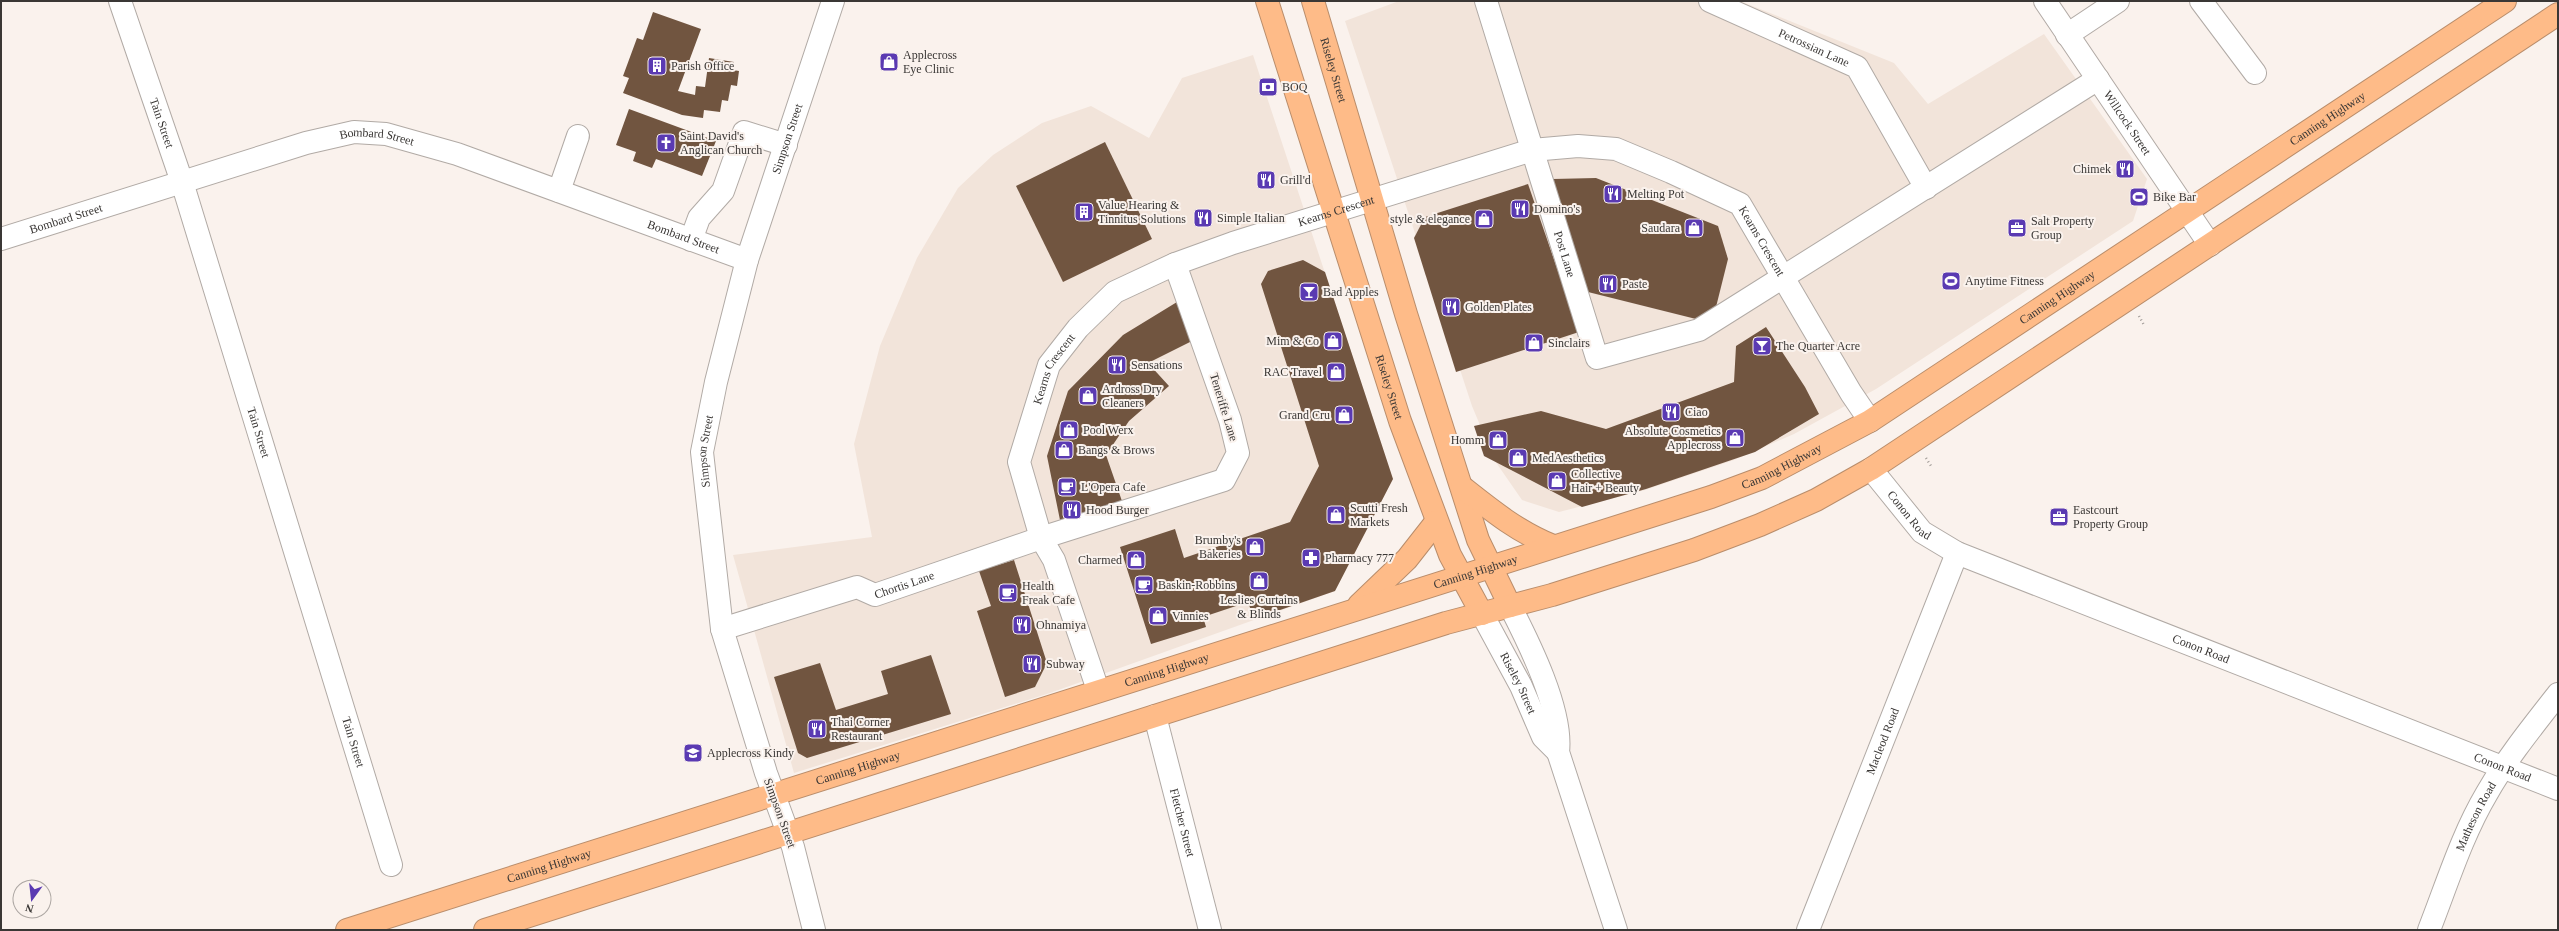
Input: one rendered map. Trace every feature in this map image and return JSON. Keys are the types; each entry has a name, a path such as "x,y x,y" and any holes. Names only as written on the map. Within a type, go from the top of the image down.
{"highway":[{"name":"Riseley Street","path":"1267,1 1400,421 1436,522 1482,614"},
{"name":"Riseley Street","path":"1313,1 1372,200 1478,540 1510,606"},
{"name":"Canning Highway","path":"347,930 1461,574 1710,496 1762,478 1870,421 2505,1"},
{"path":"485,930 1155,716 1482,614 1694,550 1760,525 1816,500 1871,468 2558,14"},
{"path":"1462,488 1514,527 1553,546"},
{"path":"1355,608 1407,559 1436,522"}],"street":[{"name":"Tain Street","path":"120,1 182,182 391,865"},
{"name":"Simpson Street","path":"814,930 788,833 722,629 702,452 716,382 747,260 833,1"},
{"path":"1486,1 1532,150"},
{"name":"Petrossian Lane","path":"1710,1 1857,67 1926,188"},
{"name":"Willcock Street","path":"2045,1 2210,245"},
{"path":"2067,35 2118,1"},
{"path":"2201,1 2254,73"},
{"path":"1785,278 2098,79"},
{"name":"Bombard Street","path":"1,239 306,143 354,132 393,136 457,154 747,260"},
{"path":"691,240 699,218 723,191 744,132 786,144"},
{"path":"558,191 578,136"},
{"name":"Kearns Crescent","path":"1098,690 1054,560 1041,538 1019,462 1050,365 1078,328 1115,292 1175,264 1233,243 1532,150 1578,146 1616,149 1671,172 1740,204 1785,278 1851,393 1870,421"},
{"name":"Post Lane","path":"1532,150 1598,358 1699,330 1785,278"},
{"name":"Teneriffe Lane","path":"1041,538 1224,480 1238,453 1230,420 1175,264"},
{"name":"Conon Road","path":"1871,468 1922,532 1957,553 2558,789"},
{"name":"Chortis Lane","path":"722,629 857,587 875,595 1041,538"},
{"name":"Macleod Road","path":"1808,930 1957,553"},
{"name":"Riseley Street","path":"1510,606 1544,680 1560,735 1558,752 1616,930"},
{"name":"Riseley Street","path":"1482,614 1518,680 1543,738 1558,752"},
{"name":"Matheson Road","path":"2429,930 2472,820 2503,767 2558,694"},
{"name":"Fletcher Street","path":"1155,716 1210,930"}],"shaded area":[{"path":"1399,1 1740,1 1894,63 1928,104 2044,34 2147,179 2133,221 1876,389 1794,434 1734,460 1645,490 1559,512 1522,500 1495,461 1472,406 1345,21"},
{"path":"1253,55 1393,479 1335,591 1050,693 794,773 733,555 872,537 854,444 880,346 917,258 958,188 993,155 1042,123 1091,106 1149,138 1182,78"}],"building":[{"name":"Parish Office","path":"653,12 701,29 678,91 695,95 696,86 705,87 709,58 734,62 733,70 739,71 737,86 731,85 728,101 722,100 720,112 704,110 703,118 682,115 623,93 629,78 623,76 637,38 643,40"},
{"name":"Saint David's Anglican Church","path":"629,109 716,141 702,176 656,159 652,168 633,161 636,152 616,145"},
{"name":"Value Hearing & Tinnitus Solutions","path":"1105,142 1152,239 1063,282 1016,186"},
{"path":"1596,178 1718,226 1728,259 1712,323 1584,291 1555,200 1553,179"},
{"path":"1528,184 1579,332 1456,372 1414,238 1425,217"},
{"path":"1303,260 1325,272 1393,479 1335,591 1254,619 1248,602 1203,617 1206,627 1151,644 1120,547 1175,529 1184,558 1290,522 1319,466 1261,284 1268,271"},
{"path":"1177,302 1194,340 1148,363 1169,386 1129,421 1106,455 1123,504 1061,525 1047,456 1068,391 1123,335"},
{"path":"1766,327 1805,387 1819,414 1755,452 1646,489 1582,507 1484,456 1474,426 1541,411 1606,429 1734,382 1736,346"},
{"path":"1014,560 1047,663 1035,687 1005,697 977,611 991,606 979,571"},
{"path":"931,655 951,714 807,758 798,753 774,677 820,663 836,710 888,694 881,671"}],"place":[{"name":"Applecross Eye Clinic","path":"889,62"},
{"name":"Parish Office","path":"657,66"},
{"name":"BOQ","path":"1268,87"},
{"name":"Saint David's Anglican Church","path":"666,143"},
{"name":"Chimek","path":"2125,169"},
{"name":"Grill'd","path":"1266,180"},
{"name":"Melting Pot","path":"1613,194"},
{"name":"Bike Bar","path":"2139,197"},
{"name":"Domino's","path":"1520,209"},
{"name":"Value Hearing & Tinnitus Solutions","path":"1084,212"},
{"name":"Simple Italian","path":"1203,218"},
{"name":"style & elegance","path":"1484,219"},
{"name":"Saudara","path":"1694,228"},
{"name":"Salt Property Group","path":"2017,228"},
{"name":"Anytime Fitness","path":"1951,281"},
{"name":"Paste","path":"1608,284"},
{"name":"Bad Apples","path":"1309,292"},
{"name":"Golden Plates","path":"1451,307"},
{"name":"Mim & Co","path":"1333,341"},
{"name":"Sinclairs","path":"1534,343"},
{"name":"The Quarter Acre","path":"1762,346"},
{"name":"Sensations","path":"1117,365"},
{"name":"RAC Travel","path":"1336,372"},
{"name":"Ardross Dry Cleaners","path":"1088,396"},
{"name":"Ciao","path":"1671,412"},
{"name":"Grand Cru","path":"1344,415"},
{"name":"Pool Werx","path":"1069,430"},
{"name":"Absolute Cosmetics Applecross","path":"1735,438"},
{"name":"Homm","path":"1498,440"},
{"name":"Bangs & Brows","path":"1064,450"},
{"name":"MedAesthetics","path":"1518,458"},
{"name":"Collective Hair + Beauty","path":"1557,481"},
{"name":"L'Opera Cafe","path":"1067,487"},
{"name":"Hood Burger","path":"1072,510"},
{"name":"Scutti Fresh Markets","path":"1336,515"},
{"name":"Eastcourt Property Group","path":"2059,517"},
{"name":"Brumby's Bakeries","path":"1255,547"},
{"name":"Pharmacy 777","path":"1311,558"},
{"name":"Charmed","path":"1136,560"},
{"name":"Leslies Curtains & Blinds","path":"1259,581"},
{"name":"Baskin-Robbins","path":"1144,585"},
{"name":"Health Freak Cafe","path":"1008,593"},
{"name":"Vinnies","path":"1158,616"},
{"name":"Ohnamiya","path":"1022,625"},
{"name":"Subway","path":"1032,664"},
{"name":"Thai Corner Restaurant","path":"817,729"},
{"name":"Applecross Kindy","path":"693,753"}]}
